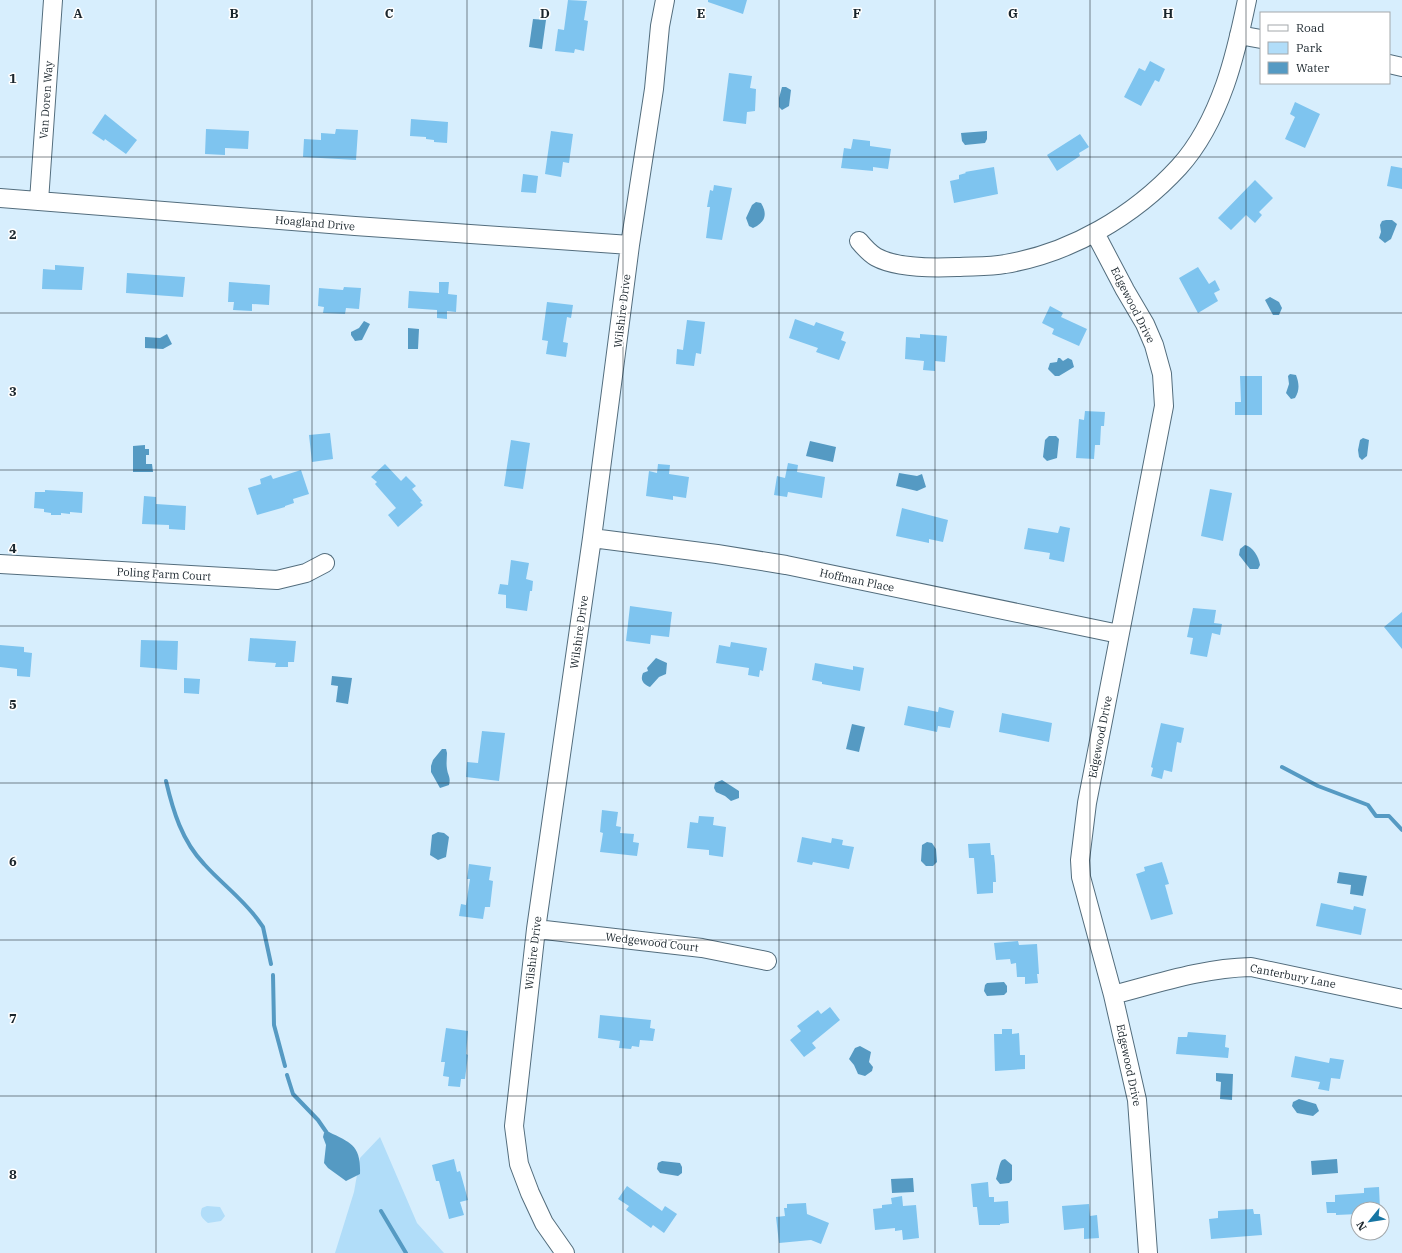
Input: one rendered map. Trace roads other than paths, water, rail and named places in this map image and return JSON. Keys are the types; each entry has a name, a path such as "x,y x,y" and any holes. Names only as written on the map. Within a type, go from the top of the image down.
{"street":[{"name":"Van Doren Way","path":"38,201 53,0"},
{"name":"Wilshire Drive","path":"565,1253 544,1223 530,1193 519,1164 514,1126 536,929 592,538 630,245 665,0"},
{"path":"859,241 876,257 888,262 930,268 1004,264 1042,255 1095,233 1136,206 1152,193 1180,166 1198,139 1217,104 1227,80 1247,0"},
{"path":"1239,35 1260,39"},
{"path":"1390,64 1402,67"},
{"name":"Hoagland Drive","path":"0,198 355,226 630,245"},
{"name":"Edgewood Drive","path":"1095,233 1145,324 1154,345 1162,380 1164,406 1119,634 1107,708 1087,803 1080,860 1081,877 1113,995 1137,1100 1148,1253"},
{"name":"Hoffman Place","path":"592,538 717,554 786,566 1119,634"},
{"name":"Poling Farm Court","path":"0,564 277,580 306,573 325,563"},
{"name":"Wedgewood Court","path":"536,929 702,948 767,961"},
{"name":"Canterbury Lane","path":"1113,995 1197,972 1226,967 1251,967 1402,999"}],"water":[{"path":"533,19 546,20 542,49 529,47"},
{"path":"782,87 786,87 791,90 789,106 782,110 779,107 779,98"},
{"path":"987,131 987,139 985,143 965,145 962,141 961,133"},
{"path":"756,202 761,203 765,214 763,221 753,228 749,226 746,218 752,205"},
{"path":"1392,220 1397,224 1391,239 1385,243 1379,238 1381,232 1380,225 1382,221"},
{"path":"1270,297 1279,302 1282,308 1279,315 1273,315 1265,300"},
{"path":"364,321 370,324 362,340 355,341 351,335 351,332 359,328"},
{"path":"408,328 419,329 418,349 408,349"},
{"path":"167,334 172,344 163,349 145,348 145,337 160,338"},
{"path":"1058,358 1063,361 1068,358 1072,360 1074,367 1059,376 1055,376 1048,369 1050,363 1057,362"},
{"path":"1290,374 1296,375 1298,381 1298,392 1295,398 1291,399 1286,393 1289,384 1288,376"},
{"path":"1049,436 1056,436 1059,439 1057,458 1047,461 1043,457 1045,440"},
{"path":"1363,438 1369,440 1367,456 1362,460 1359,457 1358,450 1360,440"},
{"path":"810,441 836,447 833,462 806,456"},
{"path":"145,445 145,449 149,449 149,455 146,455 146,464 152,464 153,472 133,472 133,446"},
{"path":"899,473 917,476 922,474 926,487 917,491 896,486"},
{"path":"1245,545 1251,548 1257,556 1260,565 1258,569 1250,569 1239,555 1240,549"},
{"path":"656,658 667,663 666,674 659,677 650,687 643,682 642,675 648,671 647,668"},
{"path":"332,676 352,678 348,704 336,702 338,686 331,685"},
{"path":"852,724 865,727 859,752 846,749"},
{"path":"442,749 446,749 447,767 450,780 449,785 440,788 431,772 431,766 433,760"},
{"path":"722,780 739,791 739,798 731,801 725,796 716,792 714,788 715,783"},
{"path":"438,832 444,833 449,837 446,857 438,860 430,855 432,835"},
{"path":"927,842 932,843 936,849 937,862 933,866 926,866 921,861 922,845"},
{"path":"1339,872 1367,876 1363,896 1350,894 1351,885 1337,883"},
{"path":"1004,982 1007,986 1007,992 1004,995 987,996 984,991 987,983"},
{"path":"860,1046 871,1052 869,1062 873,1067 872,1071 865,1076 858,1074 854,1065 849,1059 855,1048"},
{"path":"1216,1073 1233,1074 1232,1100 1220,1099 1221,1082 1216,1081"},
{"path":"1299,1099 1316,1104 1319,1111 1313,1116 1297,1113 1292,1106 1293,1102"},
{"path":"329,1132 349,1142 353,1146 359,1157 360,1174 346,1181 328,1168 324,1163 326,1145 323,1137 324,1133"},
{"path":"1005,1159 1012,1165 1012,1180 1009,1183 1000,1184 996,1179 1001,1161"},
{"path":"1337,1159 1338,1173 1312,1175 1311,1161"},
{"path":"662,1161 680,1163 682,1173 678,1176 660,1173 657,1169 658,1163"},
{"path":"913,1178 914,1192 892,1193 891,1179"}],"waterway":[{"path":"1282,767 1318,786 1368,805 1376,816 1389,816 1402,830"},
{"path":"166,781 175,814 184,836 196,855 246,905 263,927 271,964"},
{"path":"273,975 274,1025 285,1066"},
{"path":"287,1075 293,1094 318,1120 329,1136"},
{"path":"381,1211 406,1253"}]}
